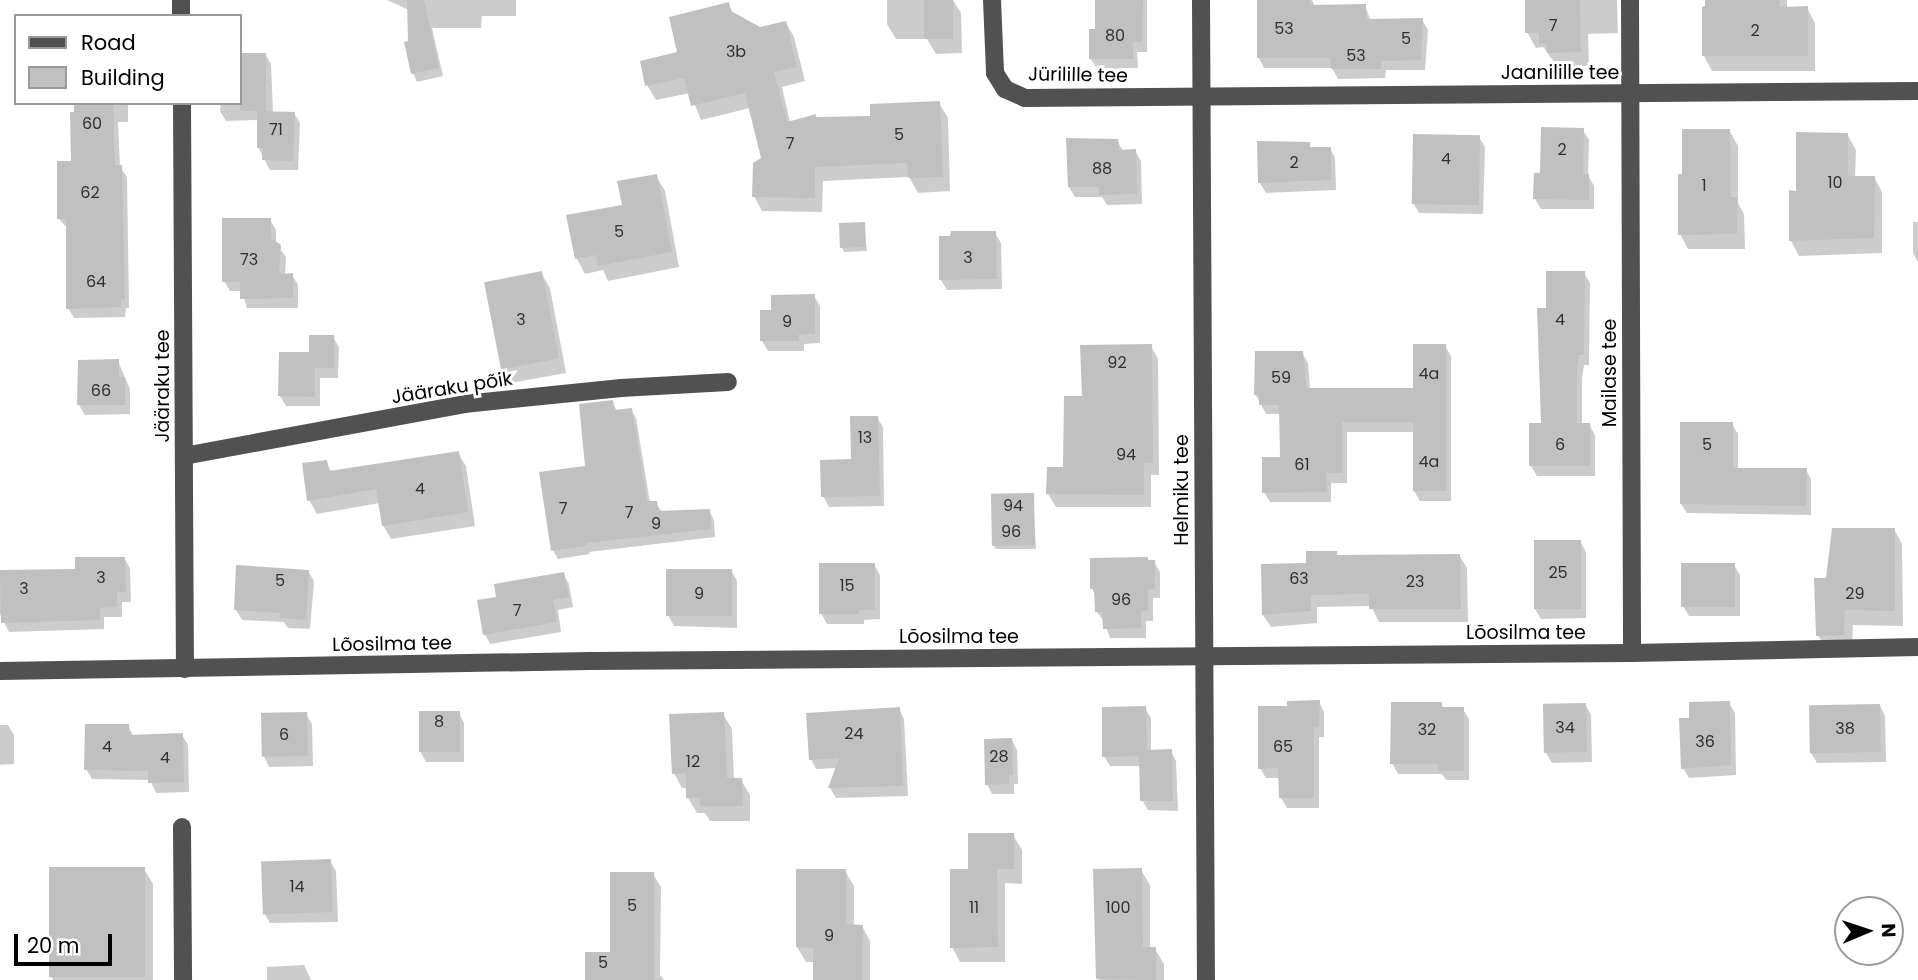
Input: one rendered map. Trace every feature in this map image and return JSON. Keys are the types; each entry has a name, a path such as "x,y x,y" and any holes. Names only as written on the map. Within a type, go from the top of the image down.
{"street":[{"name":"Jürilille tee","path":"992,0 995,73 1005,89 1025,98 1202,97"},
{"name":"Helmiku tee","path":"1201,0 1206,980"},
{"name":"Mailase tee","path":"1630,0 1632,653"},
{"name":"Jaanilille tee","path":"1202,97 1918,90"},
{"name":"Jääraku tee","path":"182,105 185,669"},
{"name":"Jääraku põik","path":"184,456 464,404 621,388 729,382"},
{"name":"Lõosilma tee","path":"0,671 590,661 1632,653 1918,647"},
{"path":"182,827 183,980"}],"building":[{"path":"407,0 424,0 439,68 411,74 404,42 408,41"},
{"path":"924,0 953,0 953,39 924,39"},
{"path":"1095,0 1143,0 1142,42 1133,42 1133,59 1089,59 1089,29 1095,29"},
{"path":"1257,0 1310,0 1310,5 1366,4 1366,19 1423,18 1421,60 1381,61 1381,69 1331,69 1330,58 1257,58"},
{"path":"1525,0 1580,0 1581,52 1547,53 1547,44 1539,44 1539,33 1525,33"},
{"path":"1705,0 1779,0 1780,7 1808,6 1808,56 1702,56 1702,7 1705,6"},
{"path":"729,2 731,11 760,27 786,21 797,67 774,72 787,122 816,114 816,117 870,116 870,104 940,101 943,177 908,178 907,163 815,167 815,198 752,197 753,163 761,158 745,93 691,106 684,78 645,86 640,61 677,52 669,17"},
{"path":"242,53 266,53 266,111 240,111"},
{"path":"74,105 113,105 115,165 122,165 125,299 121,299 121,307 66,309 66,219 57,219 57,161 71,161 70,112 74,112"},
{"path":"257,111 295,112 293,161 262,160 263,148 257,148"},
{"path":"1541,127 1584,128 1583,174 1589,174 1589,200 1533,199 1534,173 1540,173"},
{"path":"1682,129 1730,129 1731,197 1737,197 1737,234 1678,235 1678,174 1682,174"},
{"path":"1796,132 1848,133 1848,176 1875,176 1874,238 1789,241 1789,190 1796,191"},
{"path":"1413,134 1480,135 1479,205 1412,204"},
{"path":"1066,138 1118,139 1119,150 1136,149 1137,194 1099,195 1099,187 1068,187"},
{"path":"1257,141 1310,142 1310,147 1331,147 1331,180 1258,183"},
{"path":"657,174 672,252 598,266 596,255 575,259 566,215 622,205 617,181"},
{"path":"222,218 271,218 271,238 281,245 279,274 293,273 293,298 240,299 240,282 222,282"},
{"path":"865,222 866,247 840,248 839,223"},
{"path":"951,231 996,231 997,279 939,280 939,236 950,236"},
{"path":"542,271 559,358 501,370 484,282"},
{"path":"1546,271 1585,271 1584,355 1579,355 1577,368 1577,423 1590,423 1590,466 1529,466 1529,423 1541,423 1537,308 1546,308"},
{"path":"815,294 815,334 799,334 799,341 760,341 760,310 771,310 771,295"},
{"path":"309,335 334,335 334,368 315,368 315,397 278,396 279,352 309,352"},
{"path":"1152,344 1153,463 1144,463 1144,495 1046,494 1047,467 1063,467 1064,396 1082,396 1080,345"},
{"path":"1413,344 1446,344 1446,491 1413,491 1413,422 1342,422 1342,473 1326,473 1327,492 1262,493 1262,457 1280,457 1279,405 1259,405 1259,395 1254,395 1255,351 1303,351 1306,388 1413,388"},
{"path":"119,359 119,377 125,377 125,405 77,405 78,360"},
{"path":"613,400 615,410 632,408 647,501 657,501 658,511 710,509 711,529 586,543 586,546 551,551 539,472 585,466 579,404"},
{"path":"850,416 878,416 880,496 821,497 820,460 851,459"},
{"path":"1680,422 1733,422 1733,468 1807,468 1806,506 1680,504"},
{"path":"459,451 468,512 382,526 376,489 307,501 302,463 327,460 329,471"},
{"path":"1034,493 1035,545 992,546 991,494"},
{"path":"1832,528 1895,528 1895,611 1845,610 1844,635 1816,636 1814,578 1826,578"},
{"path":"1534,540 1581,540 1581,609 1534,609"},
{"path":"1306,551 1337,551 1337,555 1460,554 1461,609 1369,609 1369,594 1311,595 1311,611 1262,615 1261,564 1306,563"},
{"path":"75,557 125,557 126,592 117,592 117,607 100,608 100,620 1,623 0,570 75,569"},
{"path":"1148,557 1148,560 1155,560 1155,589 1148,589 1148,611 1141,611 1141,628 1103,629 1102,612 1095,612 1094,589 1090,589 1090,558"},
{"path":"819,563 875,563 875,610 859,610 859,614 819,614"},
{"path":"1681,563 1735,563 1735,607 1681,607"},
{"path":"236,565 309,570 306,620 280,618 280,613 234,610"},
{"path":"666,569 732,569 732,616 666,616"},
{"path":"564,572 569,597 553,600 557,622 483,635 477,600 496,597 494,584"},
{"path":"1320,700 1319,727 1314,727 1314,798 1279,798 1278,768 1258,769 1258,706 1287,706 1287,701"},
{"path":"1730,701 1731,765 1681,769 1679,718 1689,718 1689,702"},
{"path":"1391,702 1442,702 1442,707 1464,707 1464,771 1438,771 1438,764 1390,764"},
{"path":"1586,703 1587,752 1544,753 1543,704"},
{"path":"1880,704 1881,752 1810,753 1809,705"},
{"path":"1146,706 1147,750 1172,749 1173,801 1140,801 1139,756 1102,757 1102,707"},
{"path":"900,707 903,786 828,788 839,758 809,760 806,713"},
{"path":"419,711 460,711 460,752 419,752"},
{"path":"307,712 308,756 262,757 261,713"},
{"path":"724,712 727,778 742,778 743,806 700,806 700,798 686,798 686,773 672,774 669,714"},
{"path":"85,724 129,724 129,735 183,733 184,782 148,783 148,771 84,770"},
{"path":"1012,738 1013,775 1009,775 1009,784 985,785 984,739"},
{"path":"968,833 1014,833 1014,869 997,869 998,947 950,948 950,869 968,869"},
{"path":"331,859 333,912 263,914 261,861"},
{"path":"49,867 145,867 145,977 49,977"},
{"path":"1142,868 1143,947 1156,947 1156,980 1096,979 1093,869"},
{"path":"796,869 846,869 846,924 863,925 862,980 813,980 813,948 796,947"},
{"path":"610,872 654,872 654,980 585,980 585,952 610,952"}]}
